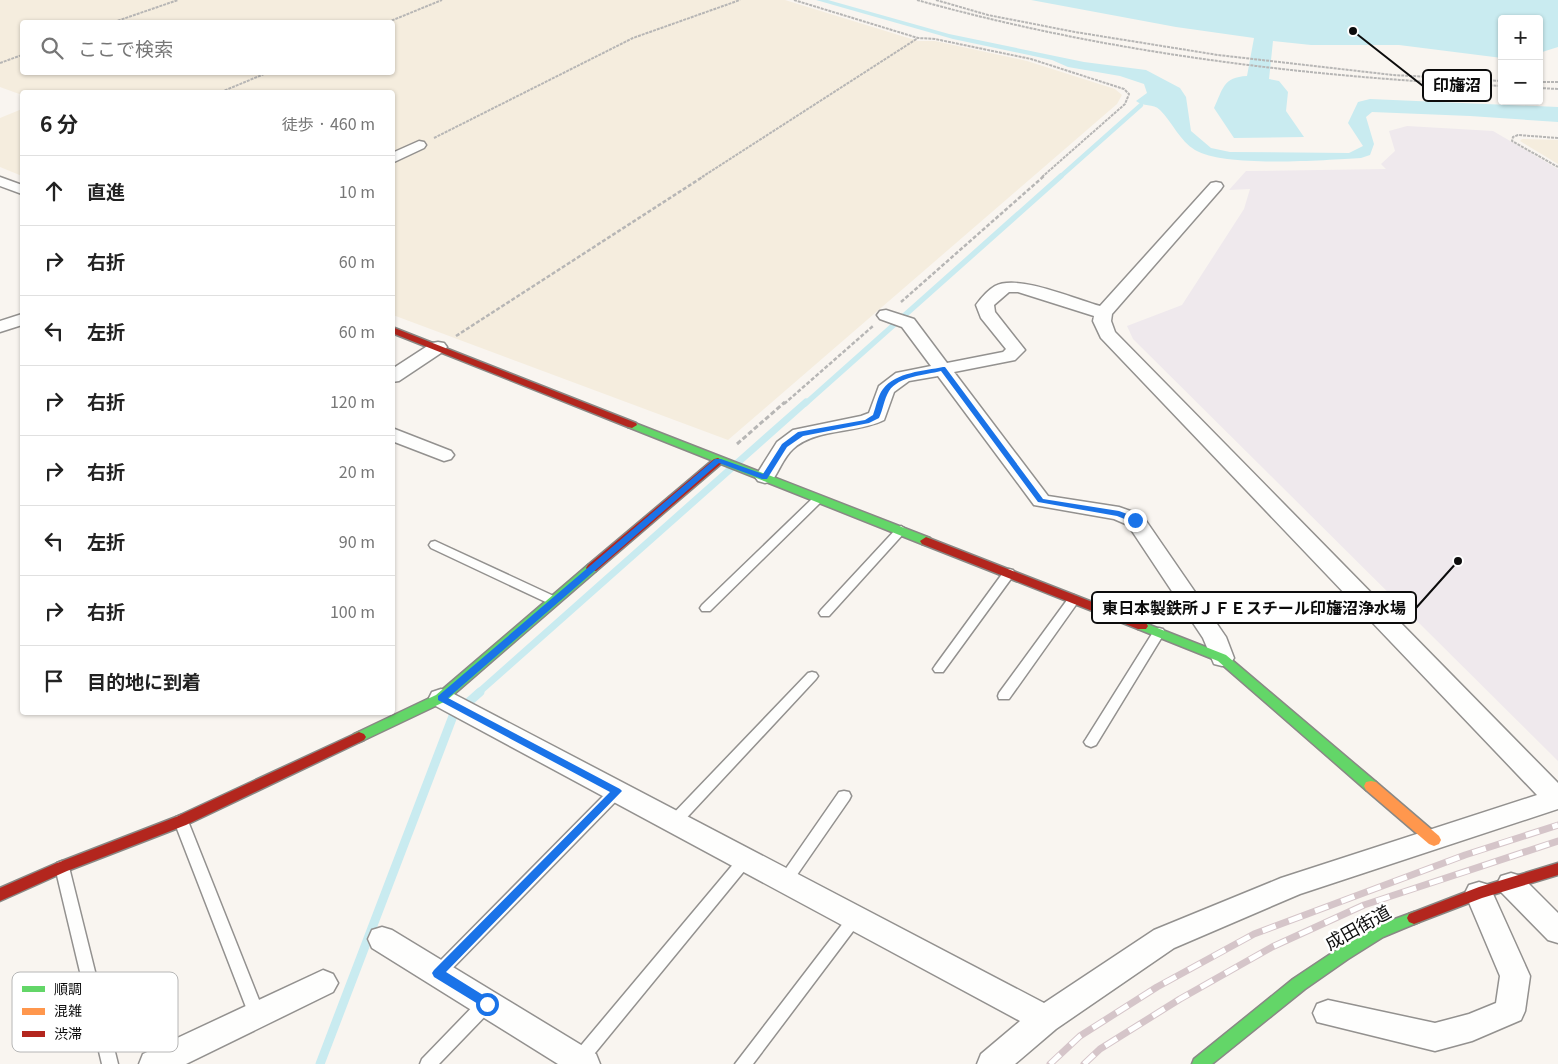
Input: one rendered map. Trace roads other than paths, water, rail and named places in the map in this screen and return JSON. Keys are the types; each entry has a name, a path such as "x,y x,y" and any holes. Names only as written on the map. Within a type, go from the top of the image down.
{"main road":[{"path":"395,331 1222,658 1434,840"},
{"path":"0,895 62,867 181,821 454,705 554,601 722,462"},
{"name":"成田街道","path":"1200,1064 1299,984 1378,932 1479,893 1558,869"}],"street":[{"path":"395,157 419,145"},
{"path":"0,181 20,189"},
{"path":"992,1064 1045,1019 1164,939 1291,886 1558,798 1107,334 1102,321 1103,313 1216,186"},
{"path":"765,477 784,446 800,434 867,421 876,416 886,390 903,377 1009,356 1016,350 986,315 985,305 1000,290 1008,286 1019,287 1103,313"},
{"path":"895,318 943,369 1041,500 1119,513 1135,520 1214,637 1222,658"},
{"path":"0,327 20,320"},
{"path":"395,375 438,348"},
{"path":"395,435 444,454"},
{"path":"454,705 1045,1019"},
{"path":"1511,884 1558,931"},
{"path":"1328,1013 1435,1037 1472,1027 1510,1011 1515,976 1479,893"},
{"path":"382,939 582,1062"},
{"path":"162,1062 323,983"}],"lane":[{"path":"706,608 818,499"},
{"path":"825,613 901,530"},
{"path":"434,544 554,601"},
{"path":"939,669 1009,573"},
{"path":"1004,696 1074,599"},
{"path":"1091,742 1158,632"},
{"path":"674,822 812,676"},
{"path":"438,973 617,791"},
{"path":"785,881 844,796"},
{"path":"181,821 257,1015"},
{"path":"582,1062 745,860"},
{"path":"62,867 88,972"},
{"path":"743,1064 855,918"},
{"path":"428,1064 487,1004"}],"water":[{"path":"816,0 828,0 949,34 1084,62 1146,70 1180,88 1186,97 1191,131 1211,148 1230,152 1349,153 1363,146 1348,123 1358,102 1370,99 1558,107 1558,122 1372,112 1366,117 1374,144 1370,155 1361,158 1276,162 1229,159 1210,156 1195,150 1180,137 1160,110 1154,106 1136,101 1147,93 1144,84 1120,76 1068,67 1052,60 953,39"},
{"path":"1031,0 1558,0 1558,47 1543,52 1543,15 1498,15 1498,57 1399,45 1311,45 1273,41 1269,79 1279,81 1288,92 1286,111 1304,137 1234,138 1214,108 1228,82 1247,76 1254,38 1176,27"}],"waterway":[{"path":"1060,177 1141,105"},
{"path":"805,404 1061,176"},
{"path":"478,693 806,402"},
{"path":"320,1064 453,716 480,692"}],"railway":[{"path":"1050,1064 1080,1036 1157,987 1254,934 1465,855 1558,825"},
{"path":"1084,1064 1100,1049 1180,999 1272,947 1364,905 1558,841"}],"place":[{"name":"印旛沼","path":"1353,31"},
{"name":"東日本製鉄所ＪＦＥスチール印旛沼浄水場","path":"1458,561"}]}
